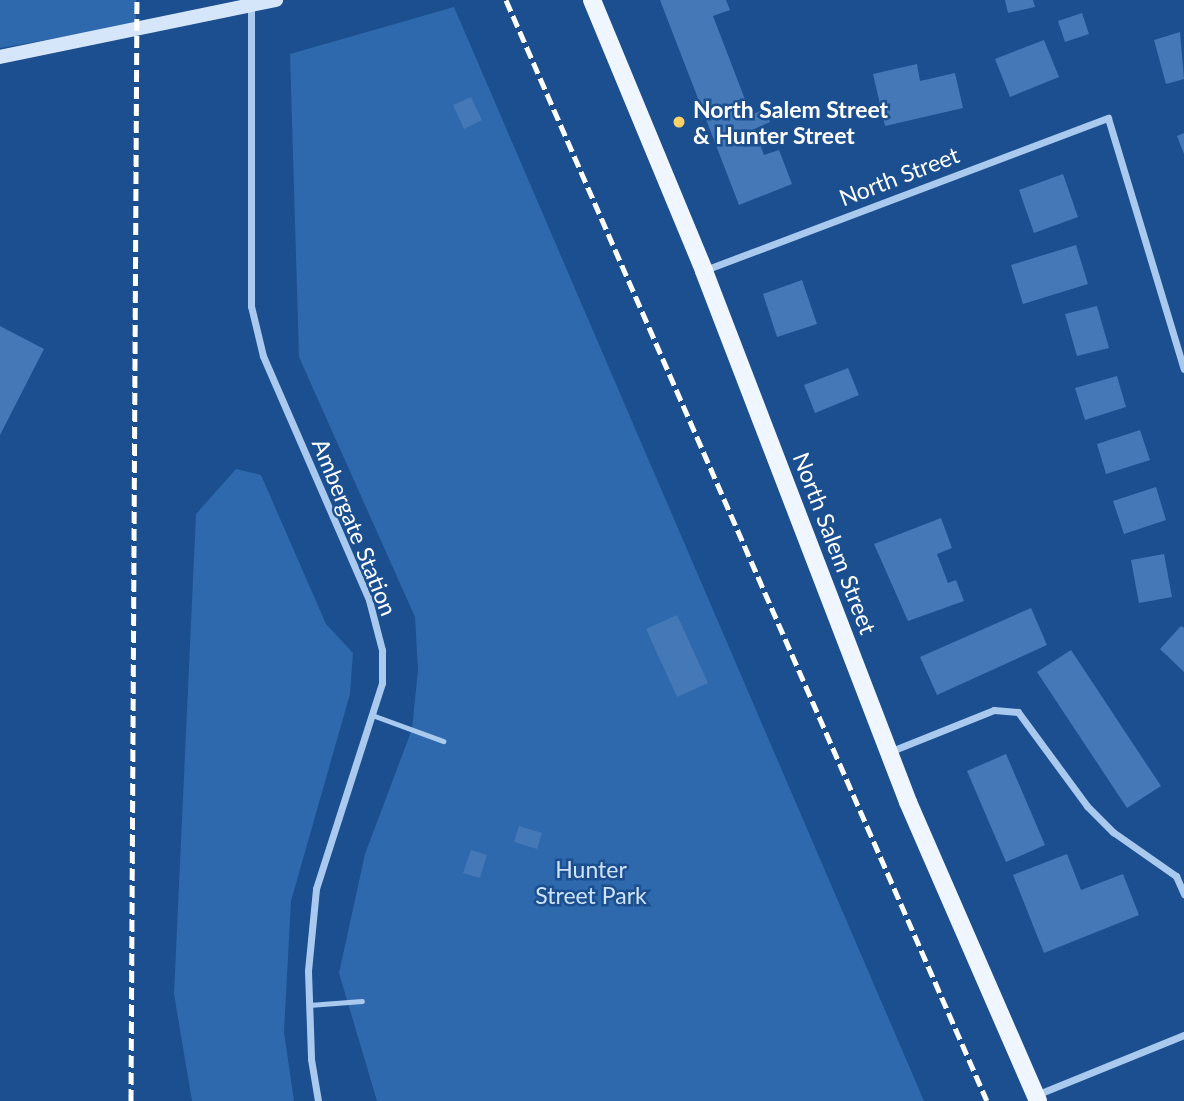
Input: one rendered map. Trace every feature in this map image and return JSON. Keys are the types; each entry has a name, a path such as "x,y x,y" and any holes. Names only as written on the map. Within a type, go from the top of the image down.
{"main road":[{"name":"North Salem Street","path":"592,0 705,271 889,752 1037,1098"}],"street":[{"path":"0,57 276,0"},
{"name":"Ambergate Station","path":"251,6 251,306 263,356 369,600 382,650 382,683 316,889 308,971 318,1101"},
{"name":"North Street","path":"705,271 1108,118 1184,369"},
{"path":"889,752 994,710 1018,712 1087,806 1113,832 1176,876 1184,894"},
{"path":"1037,1098 1184,1035"}],"lane":[{"path":"372,715 443,741"},
{"path":"309,1005 362,1000"}],"green space":[{"path":"0,0 136,0 136,24 0,48"},
{"name":"Hunter Street Park","path":"454,7 924,1101 377,1101 339,973 365,854 412,729 418,670 415,617 299,357 290,54"},
{"path":"236,469 261,475 326,624 353,653 350,694 291,901 284,1032 294,1101 192,1101 174,994 196,514"}],"building":[{"path":"660,0 726,0 730,10 713,16 751,115 765,109 770,122 754,129 764,155 779,150 792,184 739,205"},
{"path":"1005,0 1033,0 1035,7 1008,13"},
{"path":"1082,13 1089,34 1065,42 1058,21"},
{"path":"1180,32 1184,79 1166,84 1154,40"},
{"path":"1044,40 1059,77 1010,97 995,59"},
{"path":"917,64 920,81 955,73 963,108 885,126 873,74"},
{"path":"471,97 482,120 464,129 453,105"},
{"path":"1184,133 1184,154 1177,136"},
{"path":"1063,174 1078,217 1034,233 1019,190"},
{"path":"1076,245 1088,284 1023,304 1011,265"},
{"path":"802,280 817,324 777,337 763,294"},
{"path":"1097,306 1109,348 1077,356 1065,314"},
{"path":"0,326 44,349 0,435"},
{"path":"848,368 859,395 815,413 804,385"},
{"path":"1117,376 1126,407 1085,420 1075,388"},
{"path":"1140,430 1150,460 1106,474 1097,444"},
{"path":"1156,487 1166,520 1124,534 1113,501"},
{"path":"941,518 952,548 937,554 948,583 956,580 964,601 908,621 874,544"},
{"path":"1164,554 1172,597 1139,603 1131,560"},
{"path":"1031,608 1047,645 937,695 920,657"},
{"path":"677,615 708,683 677,697 646,629"},
{"path":"1181,626 1184,628 1184,672 1160,649"},
{"path":"1071,650 1161,786 1127,808 1037,672"},
{"path":"1006,754 1045,845 1006,862 967,771"},
{"path":"519,826 542,833 537,849 514,842"},
{"path":"471,850 487,855 480,878 463,873"},
{"path":"1067,854 1081,890 1123,874 1139,915 1044,953 1013,875"}],"railway":[{"path":"131,1101 137,0"},
{"path":"506,0 987,1101"}],"place":[{"name":"North Salem Street & Hunter Street","path":"679,122"}]}
